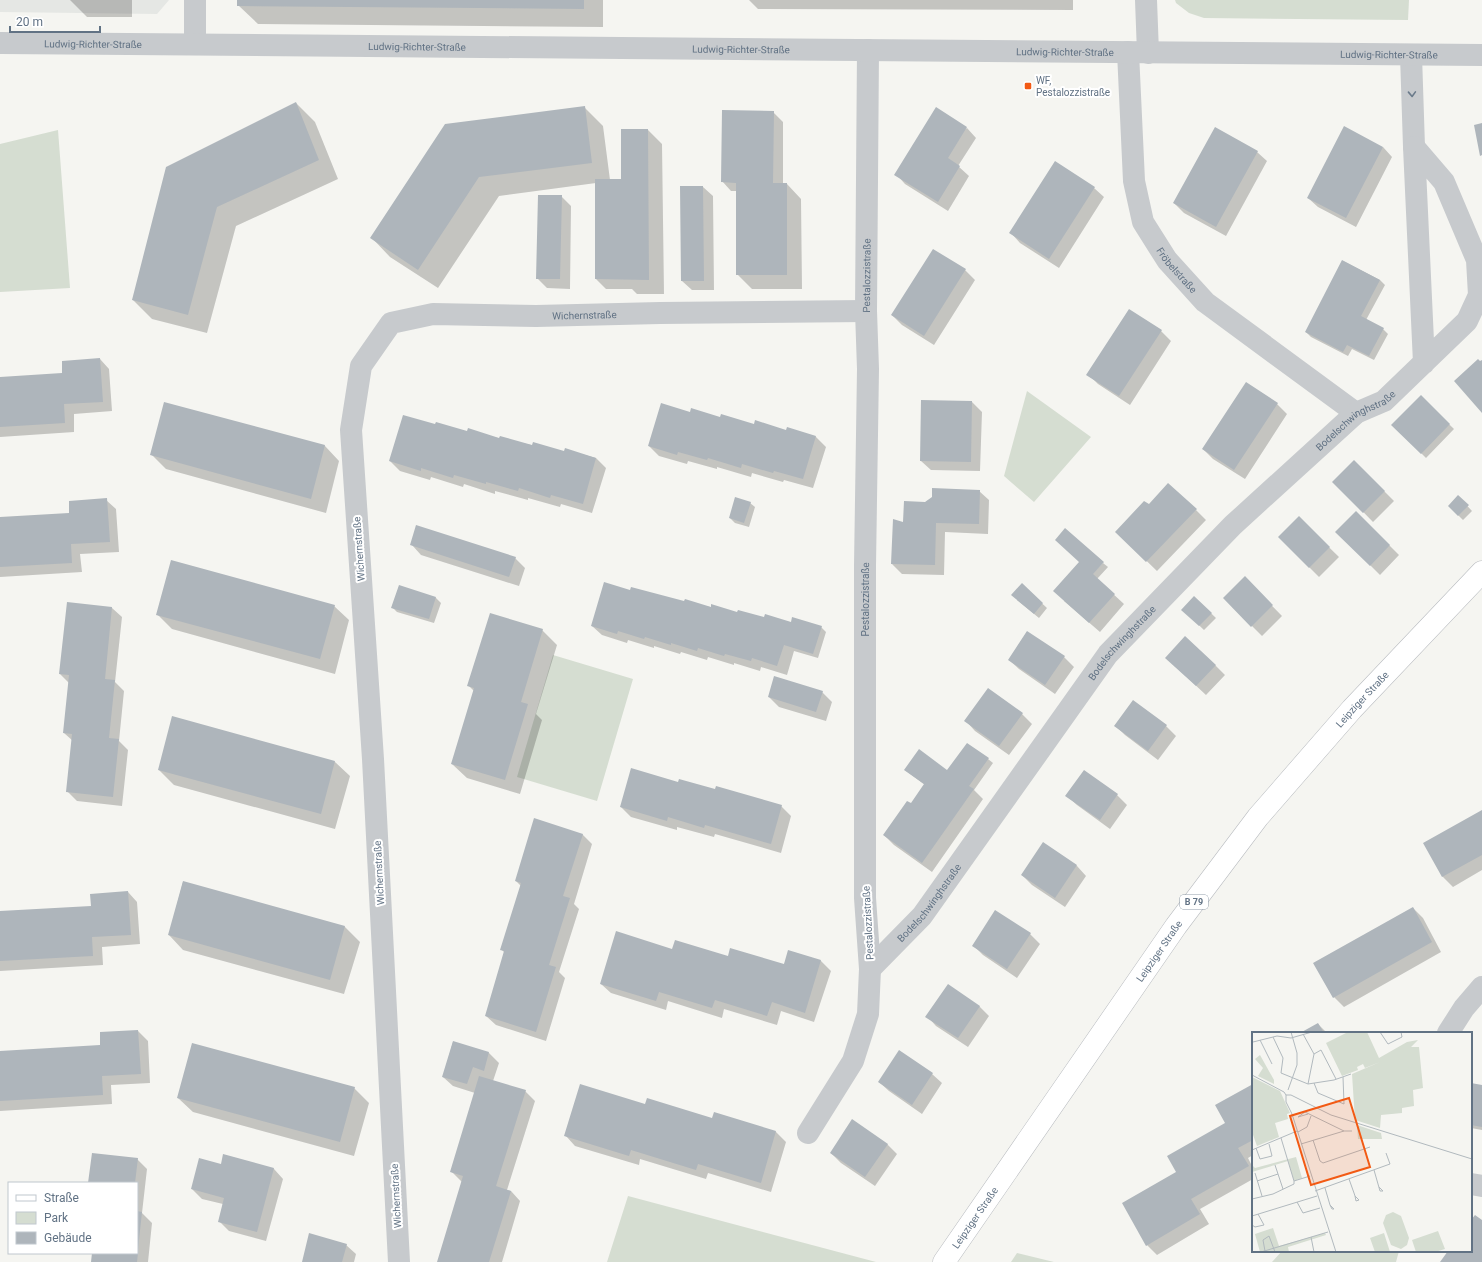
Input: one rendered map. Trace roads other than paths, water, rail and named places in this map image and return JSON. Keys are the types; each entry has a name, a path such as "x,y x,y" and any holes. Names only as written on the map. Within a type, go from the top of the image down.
{"main road":[{"name":"Leipziger Straße","path":"944,1262 1176,926 1258,817 1352,708 1482,572"}],"street":[{"path":"195,0 195,44"},
{"name":"Fröbelstraße","path":"1146,0 1138,52 1134,181 1143,222 1167,260 1205,302 1356,413"},
{"name":"Ludwig-Richter-Straße","path":"0,43 1138,52 1411,56 1482,55"},
{"name":"Pestalozzistraße","path":"808,1133 853,1061 868,1014 870,969 865,898 865,566 868,370 866,311 868,50"},
{"path":"1411,56 1424,363"},
{"name":"Bodelschwinghstraße","path":"870,969 922,916 1108,654 1233,526 1356,413 1384,401 1467,321 1479,295 1477,260 1444,182 1414,147"},
{"name":"Wichernstraße","path":"399,1262 373,759 351,430 360,366 391,323 433,314 536,316 866,311"},
{"path":"1449,1032 1464,1008 1482,987"},
{"path":"1472,1184 1482,1186"}],"place":[{"name":"WF, Pestalozzistraße","path":"1028,86"}]}
